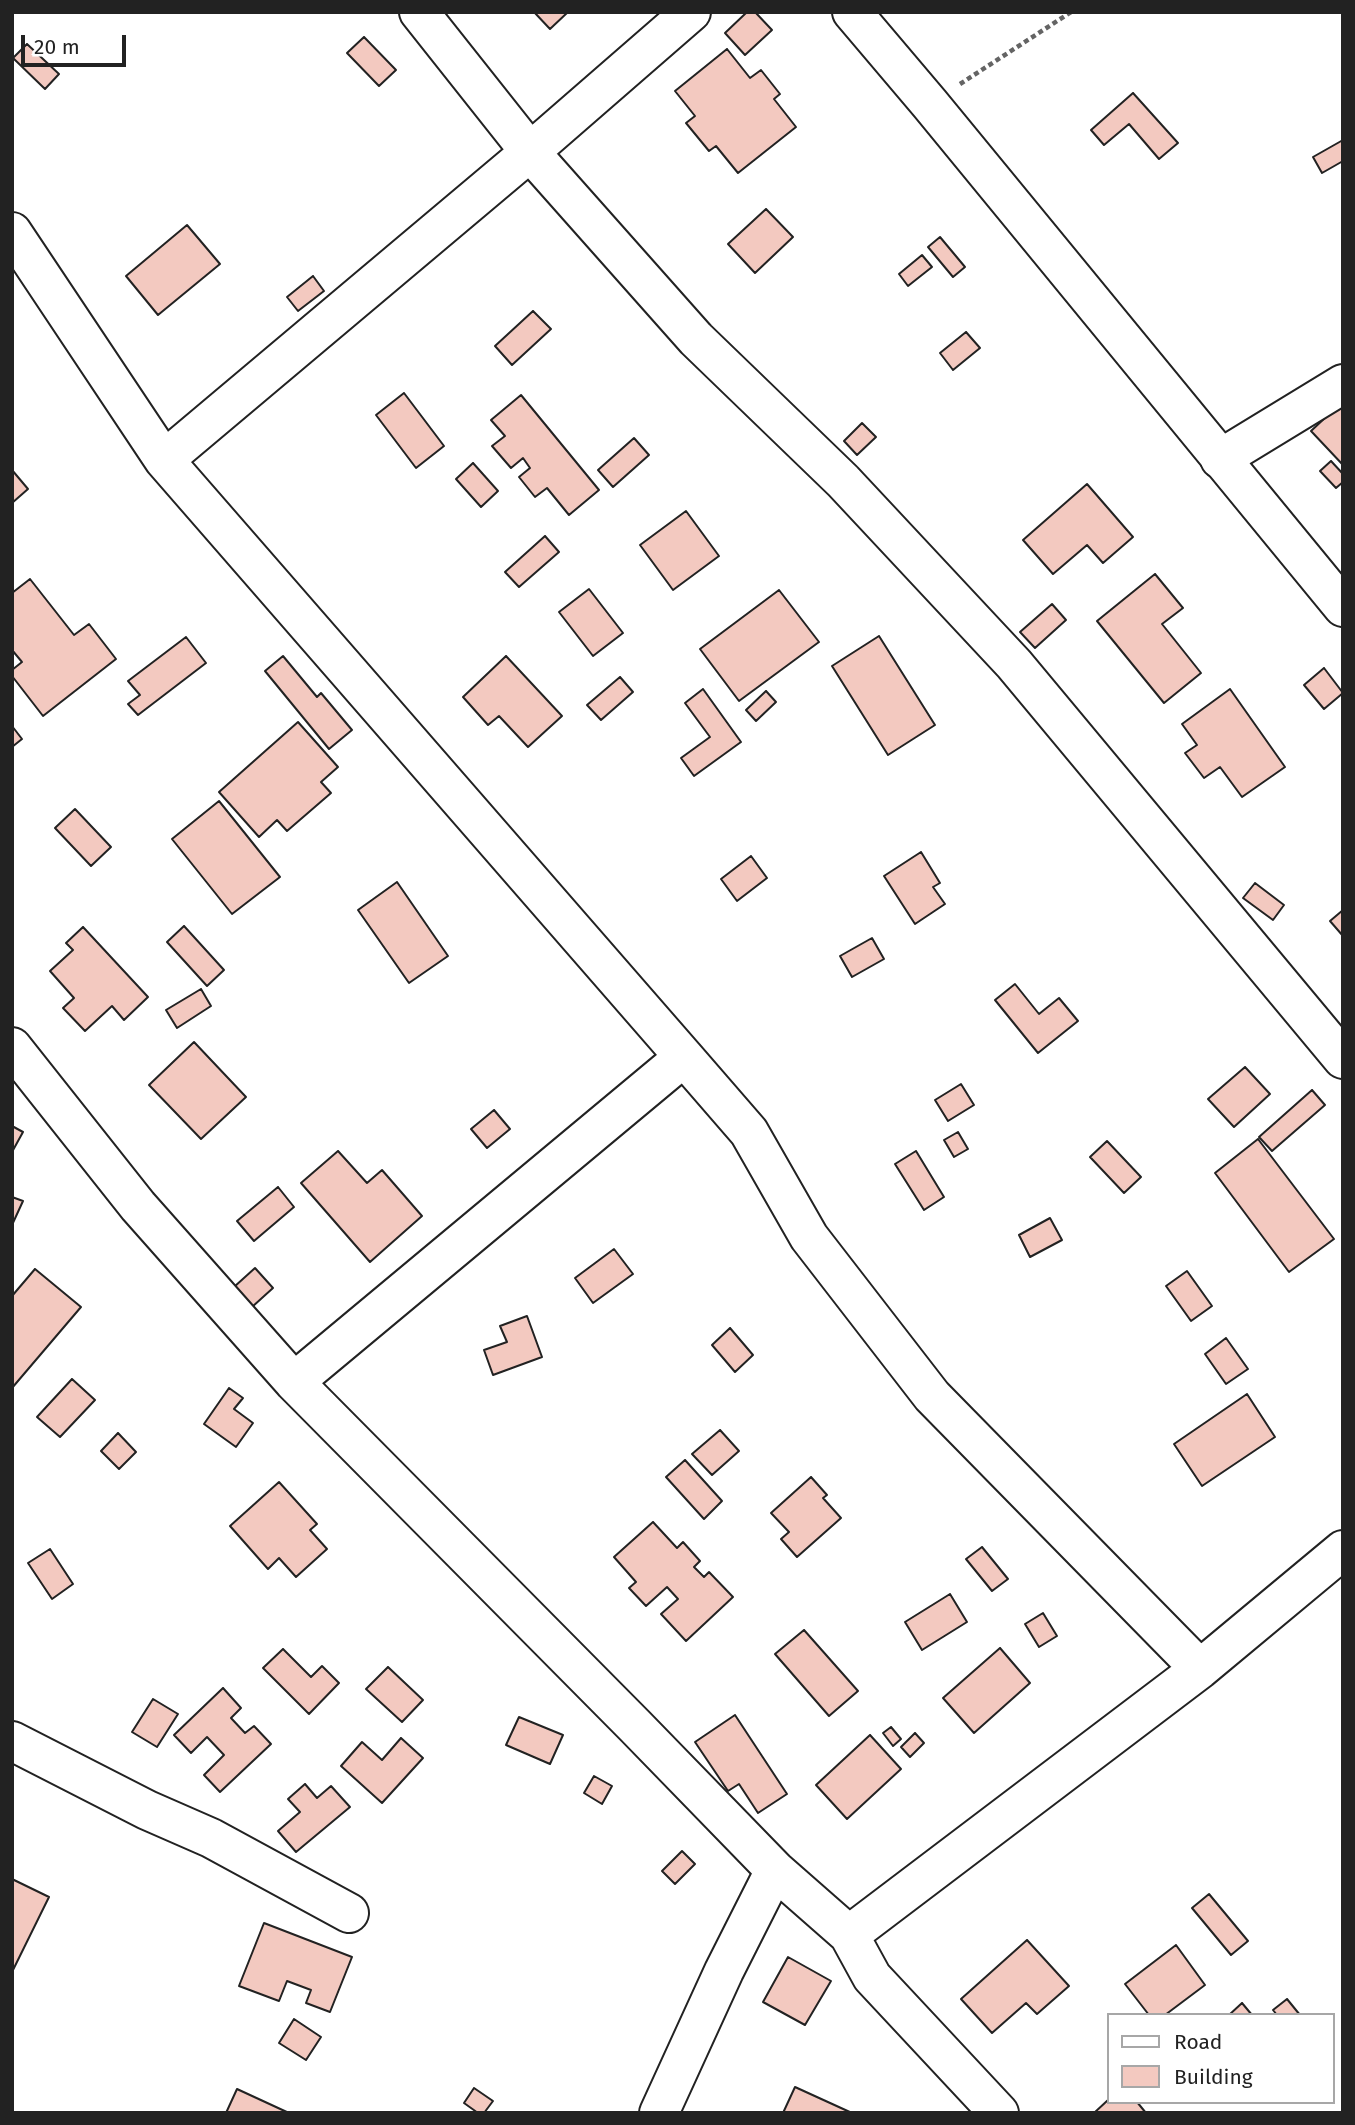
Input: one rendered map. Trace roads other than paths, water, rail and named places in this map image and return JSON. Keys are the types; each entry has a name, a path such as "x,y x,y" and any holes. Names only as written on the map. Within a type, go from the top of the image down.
{"street":[{"path":"419,12 530,152 696,339 843,481 1014,664 1343,1059"},
{"path":"163,460 530,152 691,12"},
{"path":"852,12 1343,607"},
{"path":"12,232 163,460 749,1132 809,1237 932,1396 1200,1669"},
{"path":"1220,459 1343,384"},
{"path":"12,1047 138,1206 294,1382 775,1870 849,1935 872,1977 999,2113"},
{"path":"294,1382 684,1057"},
{"path":"849,1935 1200,1669 1343,1550"},
{"path":"12,1741 147,1810 211,1838 349,1913"},
{"path":"659,2113 724,1970 775,1870"}]}
